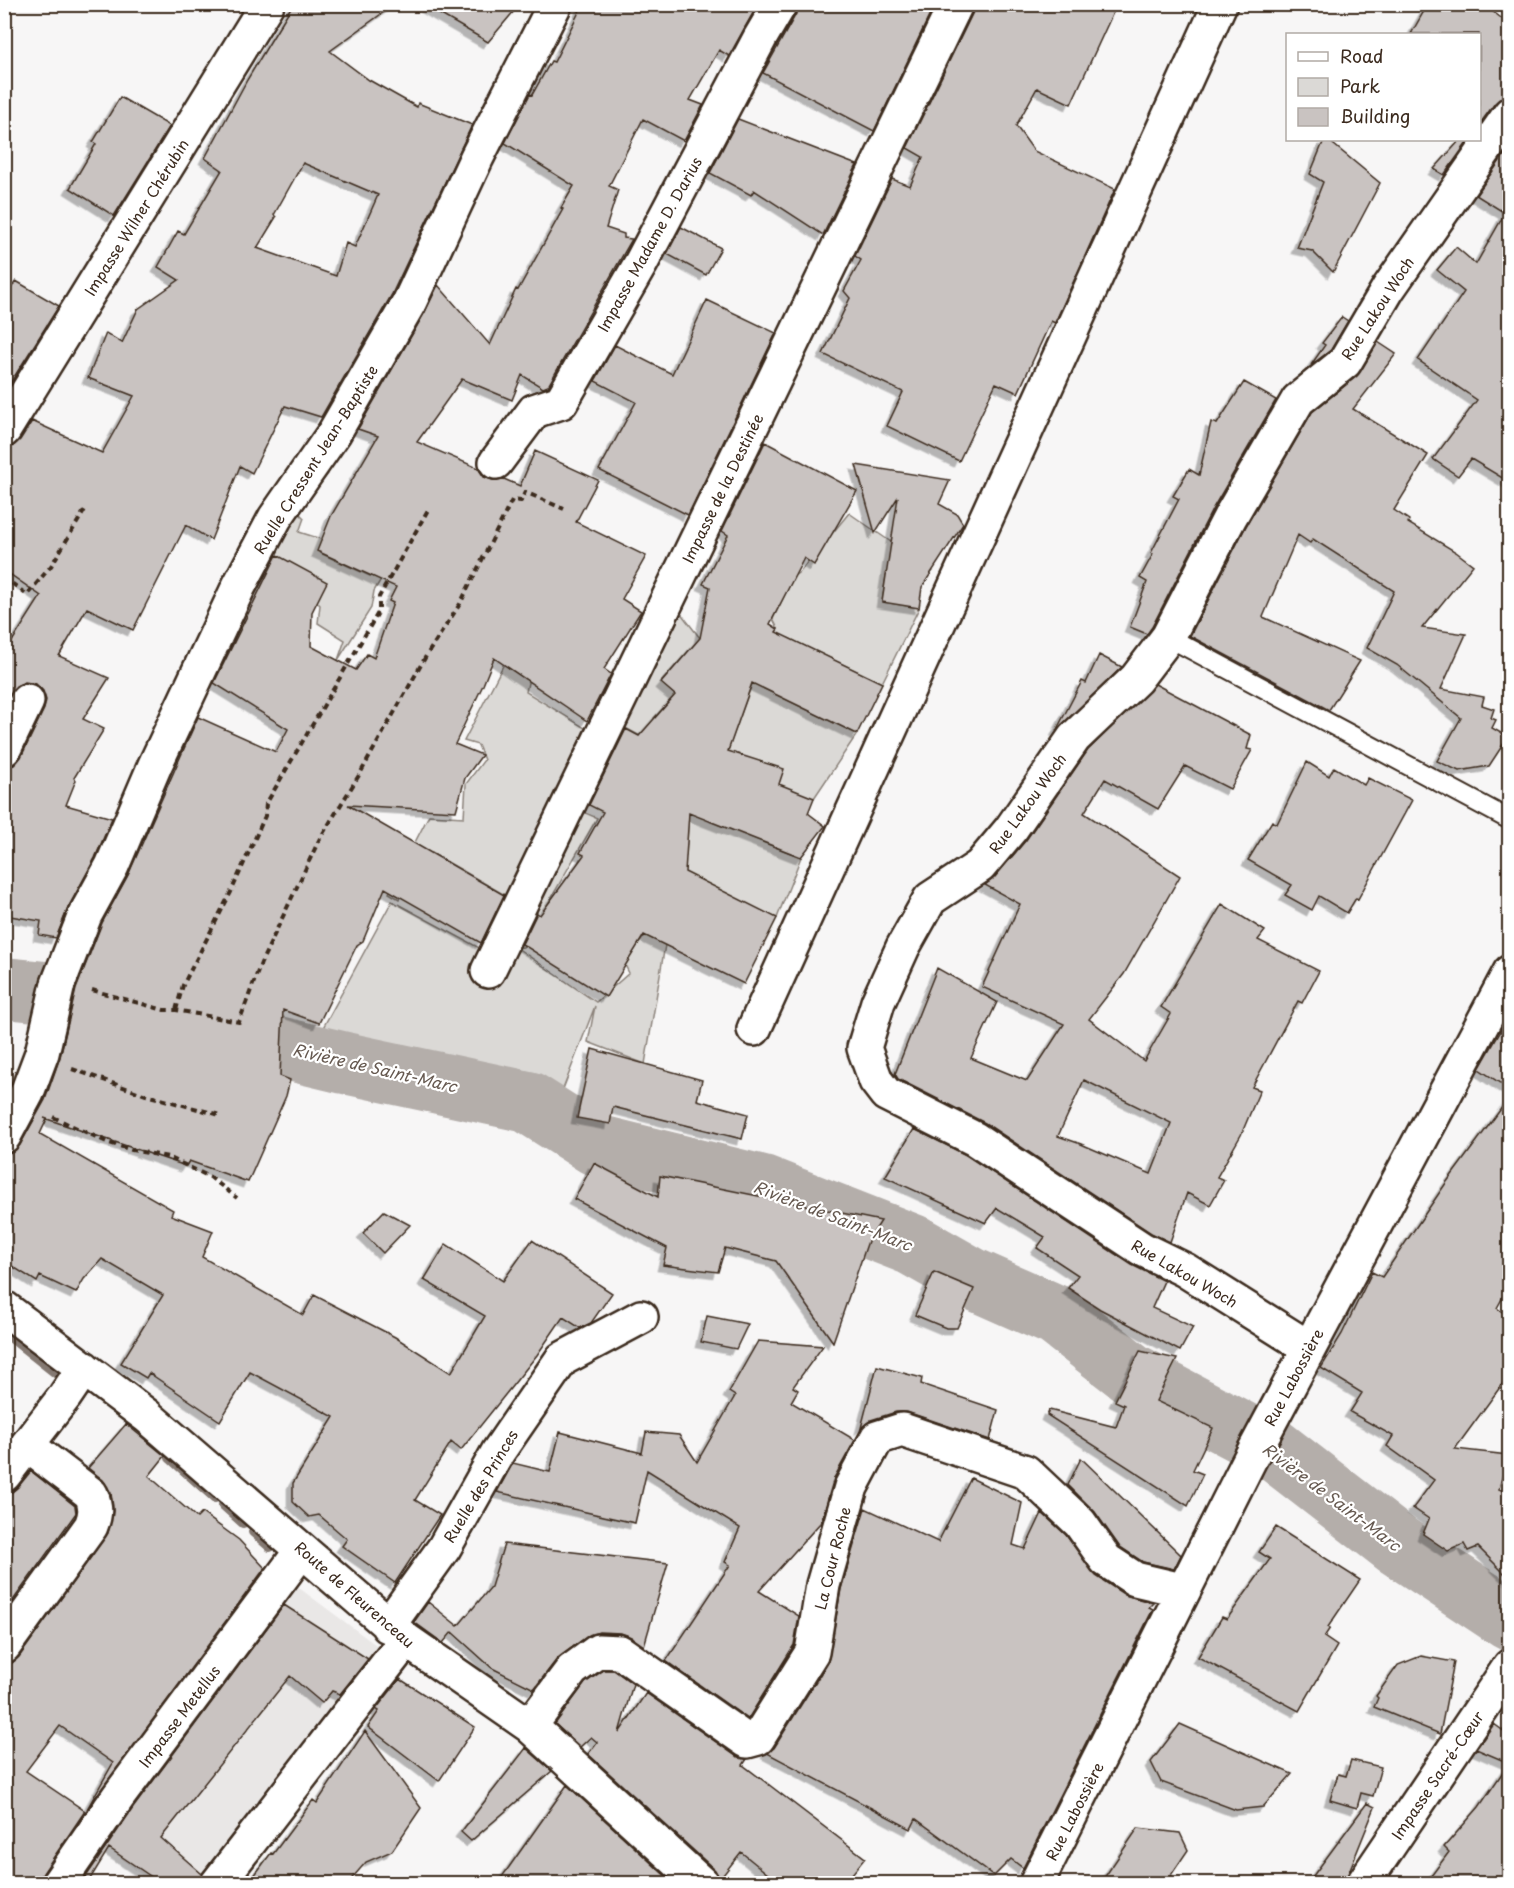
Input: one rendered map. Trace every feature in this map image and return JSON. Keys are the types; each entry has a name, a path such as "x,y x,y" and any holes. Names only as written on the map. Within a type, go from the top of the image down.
{"street":[{"name":"Impasse Wilner Chérubin","path":"4,430 267,4"},
{"name":"Ruelle Cressent Jean-Baptiste","path":"4,1136 24,1101 40,1058 57,990 85,915 112,866 160,754 239,586 275,518 334,433 409,303 477,157 555,4"},
{"name":"Impasse Madame D. Darius","path":"496,462 534,411 561,402 641,263 780,4"},
{"name":"Impasse de la Destinée","path":"488,971 956,4"},
{"path":"754,1029 1220,4"},
{"name":"Rue Lakou Woch","path":"1309,1348 1185,1270 1142,1250 975,1139 886,1094 876,1081 864,1048 878,1002 903,947 930,899 980,866 1011,829 1074,738 1136,680 1168,637 1230,517 1298,400 1345,362 1388,289 1509,114"},
{"path":"4,749 27,701"},
{"name":"Rue Labossière","path":"1036,1884 1250,1458 1509,972"},
{"name":"Route de Fleurenceau","path":"4,1308 147,1416 397,1633 530,1726 697,1882"},
{"name":"Ruelle des Princes","path":"217,1884 397,1633 498,1452 562,1359 641,1317"},
{"path":"4,1475 84,1368"},
{"name":"La Cour Roche","path":"530,1726 572,1670 598,1651 620,1652 747,1742 758,1738 812,1652 823,1585 851,1488 877,1438 902,1430 1026,1472 1080,1523 1106,1560 1135,1579 1182,1590"},
{"path":"4,1646 92,1526 95,1515 95,1504 91,1494 27,1445"},
{"name":"Impasse Metellus","path":"58,1884 118,1797 302,1550"},
{"name":"Impasse Sacré-Cœur","path":"1363,1884 1509,1666"}],"lane":[{"path":"1168,637 1509,820"}],"path":[{"path":"57,990 76,986 164,1010 176,1010 239,1022 261,963 319,840 361,772 426,656 460,604 512,500 521,501 525,492 564,509"},
{"path":"4,577 27,595 51,566 86,508"},
{"path":"176,1010 183,985 231,892 265,816 266,804 379,611 379,597 429,508"},
{"path":"40,1058 146,1095 220,1115"},
{"path":"24,1101 110,1143 168,1157 210,1177 237,1198"}],"shaded area":[{"path":"291,1582 380,1648 198,1883 151,1883 99,1840"}],"green space":[{"path":"321,465 328,474 298,512 304,518 299,532 327,543 322,554 370,576 422,510 374,591 371,608 338,660 345,640 318,623 320,605 261,545"},
{"path":"849,513 933,571 923,581 886,575 882,602 919,608 882,683 788,638 764,689 857,734 814,798 711,822 801,857 777,918 695,884 665,945 645,1064 588,1042 595,1006 555,1110 531,1095 313,1046 392,901 483,950 574,808 597,818 523,947 517,948 596,1002 629,973 624,963 647,933 570,880 580,859 657,898 671,866 596,824 604,813 686,856 688,826 676,814 683,759 618,724 673,603 700,638 661,682 675,695 654,718 717,780 752,684 754,671 778,629 773,619 794,576 801,571 818,547"},
{"path":"553,569 526,692 585,728 510,898 432,853 399,899 389,893 429,815 464,817 466,784 484,760 478,745 464,741"}],"building":[{"path":"293,4 395,4 330,51 369,80 417,107 418,103 472,125 392,294 321,417 285,406 252,473 240,466 211,540 186,525 133,630 87,608 59,656 109,678 83,719 104,729 74,778 76,780 66,805 112,818 95,858 68,908 56,938 39,935 41,921 4,915 4,768 14,765 21,757 46,700 43,691 36,684 25,682 16,686 4,705 4,654 41,596 4,570 4,449 20,440 32,421 102,453 134,396 88,378 106,333 122,343 138,309 179,280 158,267 178,231 184,234 222,170 205,158 247,80","holes":["303,163 378,195 355,247 346,243 336,276 257,248 276,217 274,215"]},
{"path":"422,4 520,4 488,42"},
{"path":"583,4 758,4 729,56 719,50 690,100 703,105 684,141 643,119 609,186 618,190 606,228 624,234 624,238 632,239 548,386 543,388 522,375 512,400 462,379 417,442 478,468 484,477 493,480 504,479 520,486 535,451 598,480 576,522 646,556 622,599 641,611 604,669 611,674 587,721 494,658 455,744 482,755 465,778 456,811 348,805 504,895 481,943 385,888 363,941 357,945 319,1023 283,1010 280,1076 290,1080 286,1096 248,1182 189,1161 186,1166 47,1119 40,1134 173,1210 171,1215 213,1231 202,1257 303,1315 314,1295 395,1337 451,1373 485,1316 424,1280 446,1244 503,1281 532,1240 612,1293 591,1323 580,1328 563,1317 537,1355 461,1450 451,1442 415,1500 440,1515 395,1583 342,1546 347,1539 319,1515 309,1517 293,1502 293,1483 334,1417 250,1372 220,1421 149,1373 146,1378 121,1363 163,1295 102,1259 84,1279 76,1293 40,1276 37,1282 4,1261 4,1155 13,1152 20,1145 45,1100 60,1057 76,989 102,923 129,873 198,717 276,752 288,729 214,683 277,555 327,582 312,612 311,646 356,670 367,654 374,658 393,603 389,601 396,587 317,551 331,516 378,436 358,429 438,285 490,345 516,289 518,290 563,209 561,208 574,186 505,143 530,94 532,95 551,61 554,62"},
{"path":"799,4 935,4 874,131 763,73 796,14"},
{"path":"974,4 1117,4 1071,104 1037,88 1016,126 1034,151 1115,189 1055,323 1051,321 1018,393 996,383 959,461 887,426 903,392 823,354 850,298 844,291 861,260 855,256 892,179 910,186 923,157 907,148 973,12"},
{"path":"1428,4 1483,4 1509,24 1509,96 1502,97 1495,103 1481,122 1481,33 1412,33"},
{"path":"120,97 170,126 114,216 70,188 96,144 93,142"},
{"path":"738,119 857,165 823,235 754,190 751,195 710,173"},
{"path":"1324,141 1329,141 1380,183 1333,272 1312,251 1297,248 1323,182 1310,174"},
{"path":"1459,141 1468,141 1444,175 1434,169"},
{"path":"1509,148 1509,482 1471,459 1458,476 1433,459 1477,400 1418,360 1464,292 1437,270 1456,247 1476,264 1505,213 1476,195"},
{"path":"681,227 721,248 706,275 667,254"},
{"path":"16,281 59,306 4,393 4,298"},
{"path":"707,300 776,333 688,515 599,470 636,402 595,381 615,345 672,374"},
{"path":"1342,317 1348,321 1331,350 1311,365 1325,345 1322,343"},
{"path":"1378,342 1396,354 1353,409 1428,455 1394,510 1409,520 1408,523 1473,565 1422,628 1466,634 1441,689 1484,697 1482,705 1494,709 1491,718 1496,720 1492,728 1508,737 1489,766 1459,771 1437,761 1461,718 1397,665 1367,648 1394,591 1313,539 1310,543 1298,535 1263,617 1360,661 1329,710 1190,636 1246,526 1312,412 1357,376"},
{"path":"1244,382 1276,400 1213,508 1152,627 1147,634 1130,627 1147,582 1140,578 1179,499 1173,496 1189,469 1199,475 1211,422 1217,424"},
{"path":"765,442 857,491 814,565 804,558 770,624 778,629 776,632 882,683 857,734 752,683 728,751 784,769 779,784 814,798 808,813 825,826 801,857 689,813 685,872 777,918 744,984 644,935 606,997 522,944 537,913 540,915 584,855 580,853 603,812 589,805 626,729 639,736 675,695 661,683 700,638 710,587 703,584 728,535 722,531"},
{"path":"856,465 950,480 939,504 957,514 963,524 922,587 919,608 882,602 898,497 875,533"},
{"path":"1099,655 1122,667 1056,731 1082,681 1086,683"},
{"path":"1155,684 1251,735 1247,749 1252,750 1230,789 1185,766 1158,809 1105,779 1084,813 1180,876 1124,974 1089,1019 1144,1061 1171,1014 1161,1007 1222,904 1265,931 1258,940 1319,971 1302,1003 1298,1001 1252,1087 1260,1090 1241,1135 1217,1177 1224,1180 1210,1205 1187,1193 1170,1242 1151,1233 985,1123 898,1079 895,1074 937,968 997,1002 971,1058 1027,1081 1064,1024 982,987 1020,904 985,885 994,878 1026,840 1088,750","holes":["1084,1080 1171,1123 1151,1174 1058,1136"]},
{"path":"1307,762 1329,776 1334,767 1364,785 1368,778 1412,800 1358,899 1356,898 1347,913 1319,896 1312,910 1285,895 1292,885 1248,860 1272,821 1277,824"},
{"path":"1509,1017 1509,1089 1479,1069"},
{"path":"592,1049 702,1080 697,1100 748,1114 742,1139 613,1107 610,1124 577,1118"},
{"path":"1509,1098 1509,1286 1497,1308 1509,1317 1509,1375 1455,1449 1508,1455 1499,1489 1509,1493 1509,1578 1478,1547 1468,1551 1464,1544 1448,1551 1423,1534 1429,1519 1413,1508 1434,1480 1387,1446 1393,1436 1350,1412 1362,1393 1321,1368 1342,1334 1372,1272 1382,1277 1446,1183"},
{"path":"914,1129 966,1155 1132,1265 1164,1281 1152,1308 1193,1327 1180,1351 1100,1309 1068,1288 1078,1275 1037,1248 1045,1237 997,1208 986,1223 885,1177"},
{"path":"594,1163 658,1197 660,1176 881,1221 868,1241 833,1342 776,1261 725,1248 718,1272 663,1265 667,1248 574,1199"},
{"path":"384,1211 410,1225 383,1253 363,1233"},
{"path":"934,1272 974,1289 957,1328 946,1328 915,1315"},
{"path":"707,1316 748,1324 736,1349 701,1342"},
{"path":"758,1341 823,1346 793,1387 798,1390 791,1402 855,1440 834,1478 821,1522 759,1591 799,1616 794,1645 748,1719 666,1661 730,1565 725,1562 740,1528 647,1470 635,1523 497,1492 513,1463 550,1472 560,1432 642,1453 646,1432 679,1435 697,1462 735,1396 729,1392"},
{"path":"1140,1351 1177,1359 1156,1401 1213,1428 1193,1470 1203,1474 1188,1506 1047,1415 1049,1410 1116,1427 1124,1405 1115,1401"},
{"path":"877,1366 922,1378 921,1384 998,1410 990,1440 907,1412 896,1412 871,1420 861,1428"},
{"path":"126,1424 165,1456 149,1476 197,1518 202,1513 239,1540 265,1568 87,1809 113,1763 60,1726 26,1771 85,1811 43,1873 39,1884 4,1884 4,1664 12,1663 19,1657 108,1533 113,1511 111,1493 103,1480 88,1468"},
{"path":"1081,1458 1181,1555 1174,1569 1143,1562 1119,1546 1095,1512 1068,1485"},
{"path":"31,1471 75,1506 76,1513 4,1613 4,1493 12,1492"},
{"path":"971,1478 1022,1503 1013,1545 1025,1549 1042,1513 1066,1535 1096,1576 1125,1595 1153,1603 1149,1607 1153,1609 1023,1868 1011,1859 994,1876 916,1819 911,1829 767,1753 774,1748 828,1662 841,1589 865,1508 938,1542"},
{"path":"1276,1527 1360,1580 1328,1627 1330,1628 1324,1637 1337,1646 1299,1711 1198,1657 1222,1617 1227,1619 1270,1559 1259,1552"},
{"path":"504,1544 668,1563 644,1646 621,1633 599,1632 588,1636 557,1659 534,1689 492,1668 452,1632 443,1643 414,1622 428,1602 458,1626 491,1587"},
{"path":"284,1605 368,1659 340,1694 332,1691 322,1703 290,1676 161,1838 202,1874 199,1884 162,1884 109,1848 87,1884 81,1884 133,1808"},
{"path":"1421,1656 1454,1662 1440,1734 1374,1707 1378,1698 1376,1696 1398,1665"},
{"path":"604,1670 614,1670 633,1684 619,1733 646,1693 736,1756 747,1759 743,1765 865,1858 844,1884 780,1884 741,1852 720,1879 715,1870 588,1754 597,1742 591,1737 580,1747 555,1724 585,1683"},
{"path":"400,1679 475,1727 439,1781 368,1727 379,1711 376,1709"},
{"path":"1180,1724 1292,1774 1263,1807 1236,1810 1161,1782 1151,1762"},
{"path":"1494,1724 1509,1735 1509,1763 1476,1749"},
{"path":"365,1731 421,1808 392,1851 366,1862 347,1884 248,1884 313,1800 317,1803"},
{"path":"526,1748 552,1771 471,1841 461,1832"},
{"path":"1351,1760 1381,1767 1373,1796 1361,1793 1357,1808 1330,1800 1338,1774 1346,1776"},
{"path":"1509,1763 1509,1884 1425,1884 1449,1852 1444,1847 1479,1807"},
{"path":"567,1785 674,1884 497,1884"},
{"path":"1367,1803 1375,1807 1344,1884 1307,1884"},
{"path":"1138,1828 1180,1833 1188,1850 1165,1884 1100,1884"}],"waterway":[{"name":"Rivière de Saint-Marc","path":"4,988 46,992 345,1063 528,1102 596,1145 763,1186 913,1245 971,1278 1057,1316 1132,1374 1272,1448 1397,1545 1510,1620"},
{"path":"5,1333 62,1378"},
{"path":"170,1458 215,1498"},
{"path":"223,1505 243,1523"},
{"path":"253,1532 270,1547"}]}
